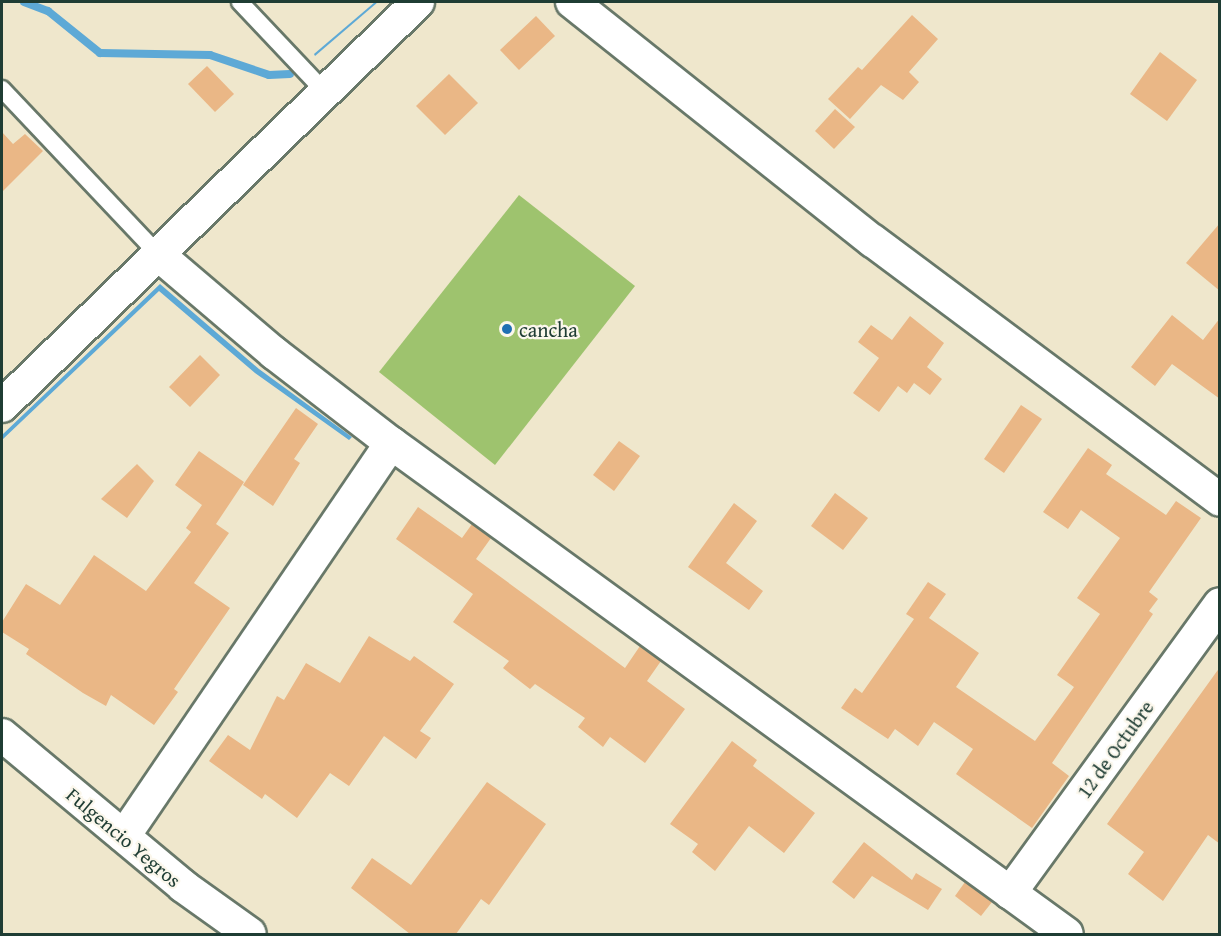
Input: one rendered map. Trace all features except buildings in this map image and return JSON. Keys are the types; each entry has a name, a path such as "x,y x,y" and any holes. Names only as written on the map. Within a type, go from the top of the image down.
{"street":[{"path":"2,406 160,256 418,2"},
{"path":"572,2 873,241 1220,500"},
{"path":"160,256 274,353 391,443 1067,934"},
{"path":"124,836 391,443"},
{"name":"12 de Octubre","path":"1010,893 1220,604"},
{"name":"Fulgencio Yegros","path":"2,735 124,836 250,934"}],"lane":[{"path":"240,2 326,92"},
{"path":"2,89 160,256"}],"green space":[{"name":"cancha","path":"519,195 635,286 495,465 379,372"}],"water":[{"path":"375,2 378,2 315,56 314,54"},
{"path":"160,284 259,369 352,437 349,440 255,373 159,291 2,440 2,435"}],"waterway":[{"path":"24,2 48,11 100,53 210,55 269,75 290,74"}],"place":[{"name":"cancha","path":"507,329"}]}
